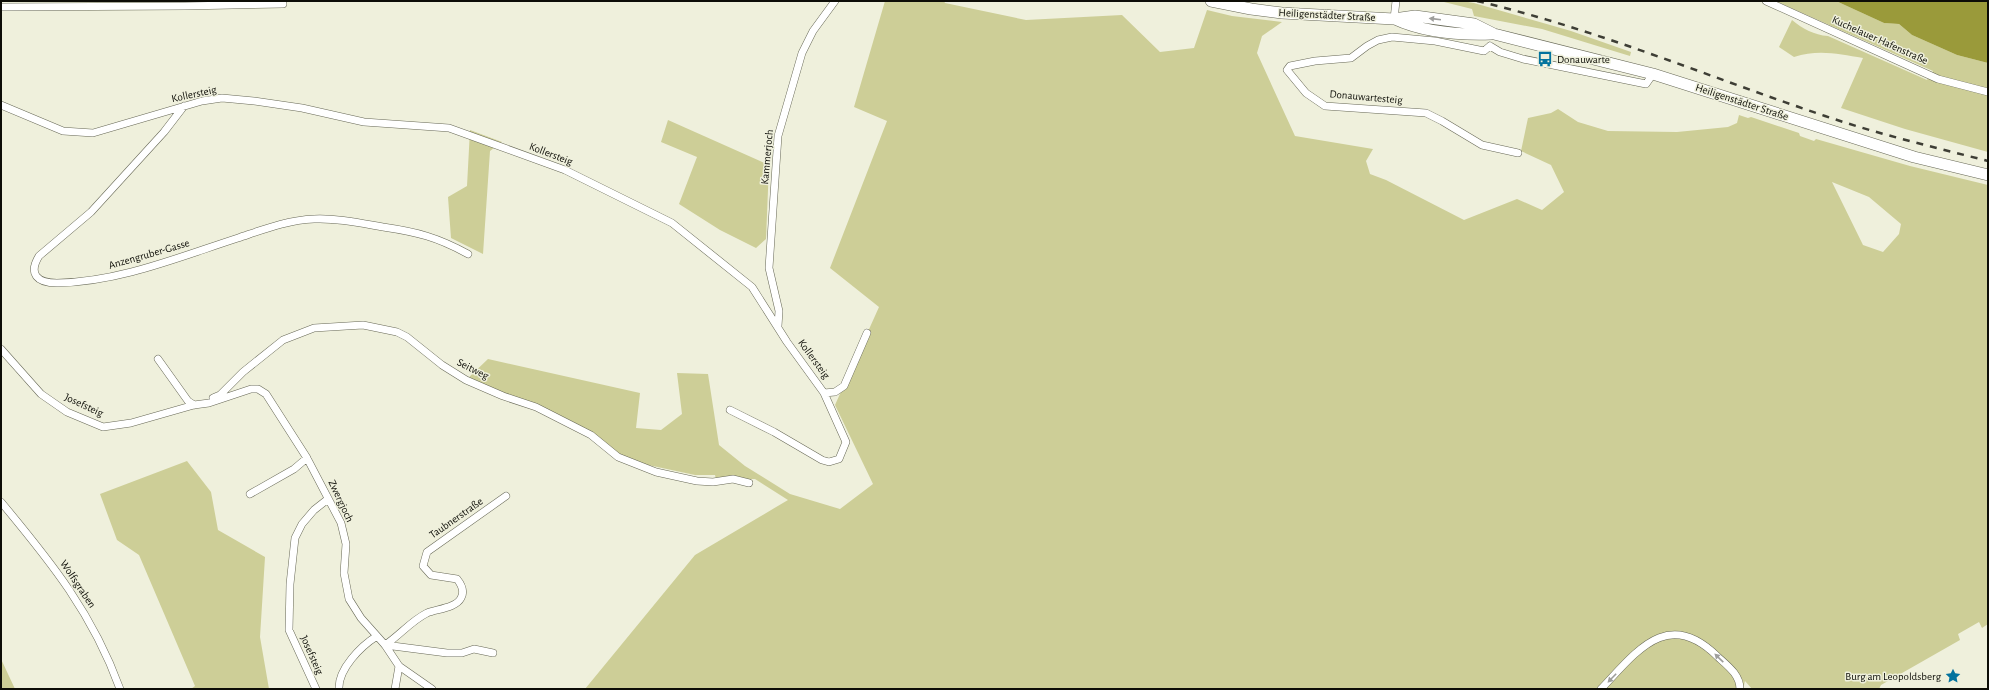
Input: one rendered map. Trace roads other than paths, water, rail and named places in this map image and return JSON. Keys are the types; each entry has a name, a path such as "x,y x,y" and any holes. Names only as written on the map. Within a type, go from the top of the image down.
{"main road":[{"name":"Heiligenstädter Straße","path":"1211,1 1259,10 1394,19 1415,16 1474,24 1494,34 1653,74 1914,157 1988,175"}],"street":[{"name":"Kammerjoch","path":"778,326 779,311 769,268 778,136 802,52 813,31 836,1"},
{"path":"1394,19 1396,1"},
{"name":"Kuchelauer Hafenstraße","path":"1766,1 1938,79 1988,92"},
{"path":"1,7 283,4"},
{"path":"1494,34 1490,46 1500,52 1523,59 1646,84 1653,74"},
{"name":"Donauwartesteig","path":"1490,46 1484,50 1435,40 1392,37 1372,43 1351,58 1316,60 1290,66 1288,70 1306,93 1325,106 1426,114 1442,121 1482,145 1518,153"},
{"name":"Kollersteig","path":"1,105 62,131 93,133 184,106 222,98 254,101 302,108 364,122 449,128 535,158 564,170 672,223 752,288 787,342 824,393 846,442 839,459 828,462 730,410"},
{"name":"Anzengruber-Gasse","path":"184,106 164,132 91,212 39,256 34,265 34,272 38,278 46,283 67,283 120,276 282,224 313,219 345,220 420,233 445,241 468,254"},
{"name":"Seitweg","path":"202,404 220,395 242,372 283,340 314,328 363,326 402,335 466,380 503,396 536,407 591,435 618,457 656,472 697,481 713,482 733,479 749,483"},
{"path":"824,393 835,392 844,386 867,334"},
{"name":"Josefsteig","path":"1,349 41,394 67,412 103,427 131,423 202,404"},
{"path":"158,359 188,401 194,405"},
{"name":"Zwergjoch","path":"202,404 251,389 258,389 266,394 307,458 341,523 346,544 344,573 350,599 361,618 386,645 399,666 432,689"},
{"path":"250,494 294,469 307,458"},
{"name":"Taubnerstraße","path":"386,645 417,618 456,604 461,599 463,591 461,584 457,579 431,575 423,566 427,552 506,496"},
{"name":"Josefsteig","path":"316,689 289,630 290,584 295,538 306,519 314,510 328,499"},
{"name":"Wolfsgraben","path":"1,502 45,554 81,605 110,659 120,689"},
{"path":"1601,689 1636,652 1649,642 1674,634 1688,637 1713,652 1733,671 1738,680 1740,689"},
{"path":"339,689 346,669 355,653 364,644 377,636"},
{"path":"386,645 446,653 462,653 474,649 494,653"},
{"path":"395,689 399,666"}],"railway":[{"path":"1477,1 1521,12 1609,39 1845,123 1988,161"}],"place":[{"name":"Donauwarte","path":"1545,59"},
{"name":"Burg am Leopoldsberg","path":"1953,676"}]}
